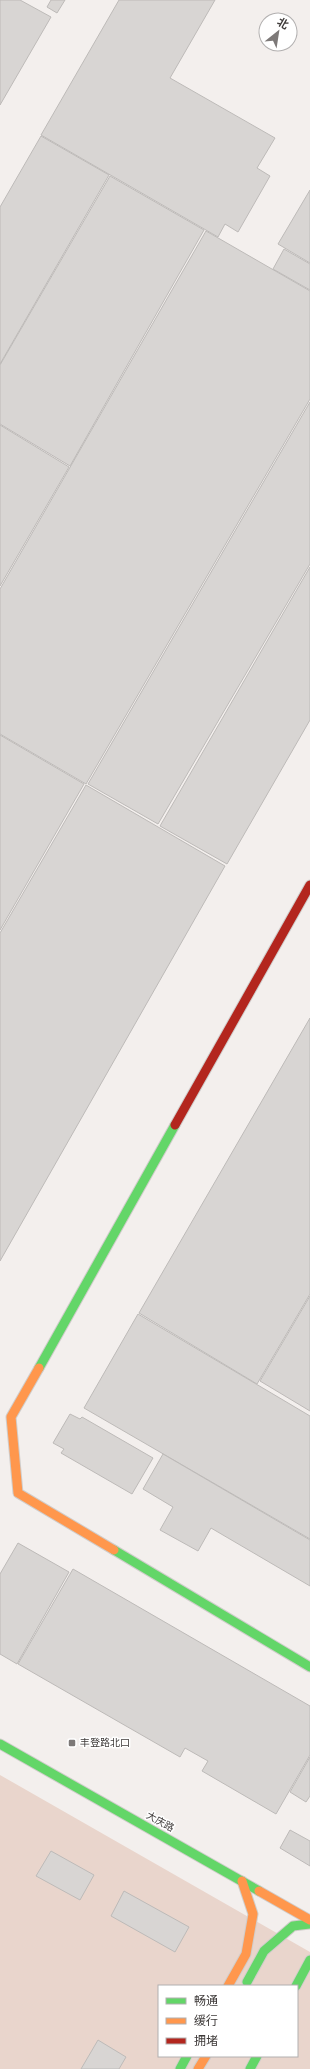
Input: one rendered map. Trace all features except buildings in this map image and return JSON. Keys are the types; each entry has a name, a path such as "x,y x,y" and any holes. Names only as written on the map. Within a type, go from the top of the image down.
{"street":[{"path":"310,885 11,1417 18,1493 310,1667"},
{"name":"大庆路","path":"0,1744 310,1920"},
{"path":"229,1985 246,1954 253,1914 242,1881"},
{"path":"246,1985 264,1951 293,1926 310,1924"},
{"path":"297,1985 310,1960"},
{"path":"180,2069 186,2057"},
{"path":"198,2069 205,2057"},
{"path":"250,2069 256,2057"}],"shaded area":[{"path":"0,1775 310,1952 310,2069 0,2069"}],"traffic: fast":[{"path":"39,1368 175,1125"},
{"path":"114,1550 310,1667"},
{"path":"0,1744 259,1891"},
{"path":"247,1982 264,1951 293,1926 310,1924"},
{"path":"297,1985 310,1960"},
{"path":"180,2069 186,2057"},
{"path":"250,2069 256,2057"}],"traffic: slow":[{"path":"39,1368 11,1417 18,1493 114,1550"},
{"path":"229,1985 246,1954 253,1914 242,1881"},
{"path":"259,1891 310,1920"},
{"path":"198,2069 205,2057"}],"traffic: jam":[{"path":"175,1125 310,885"}],"place":[{"name":"丰登路北口","path":"72,1743"}]}
